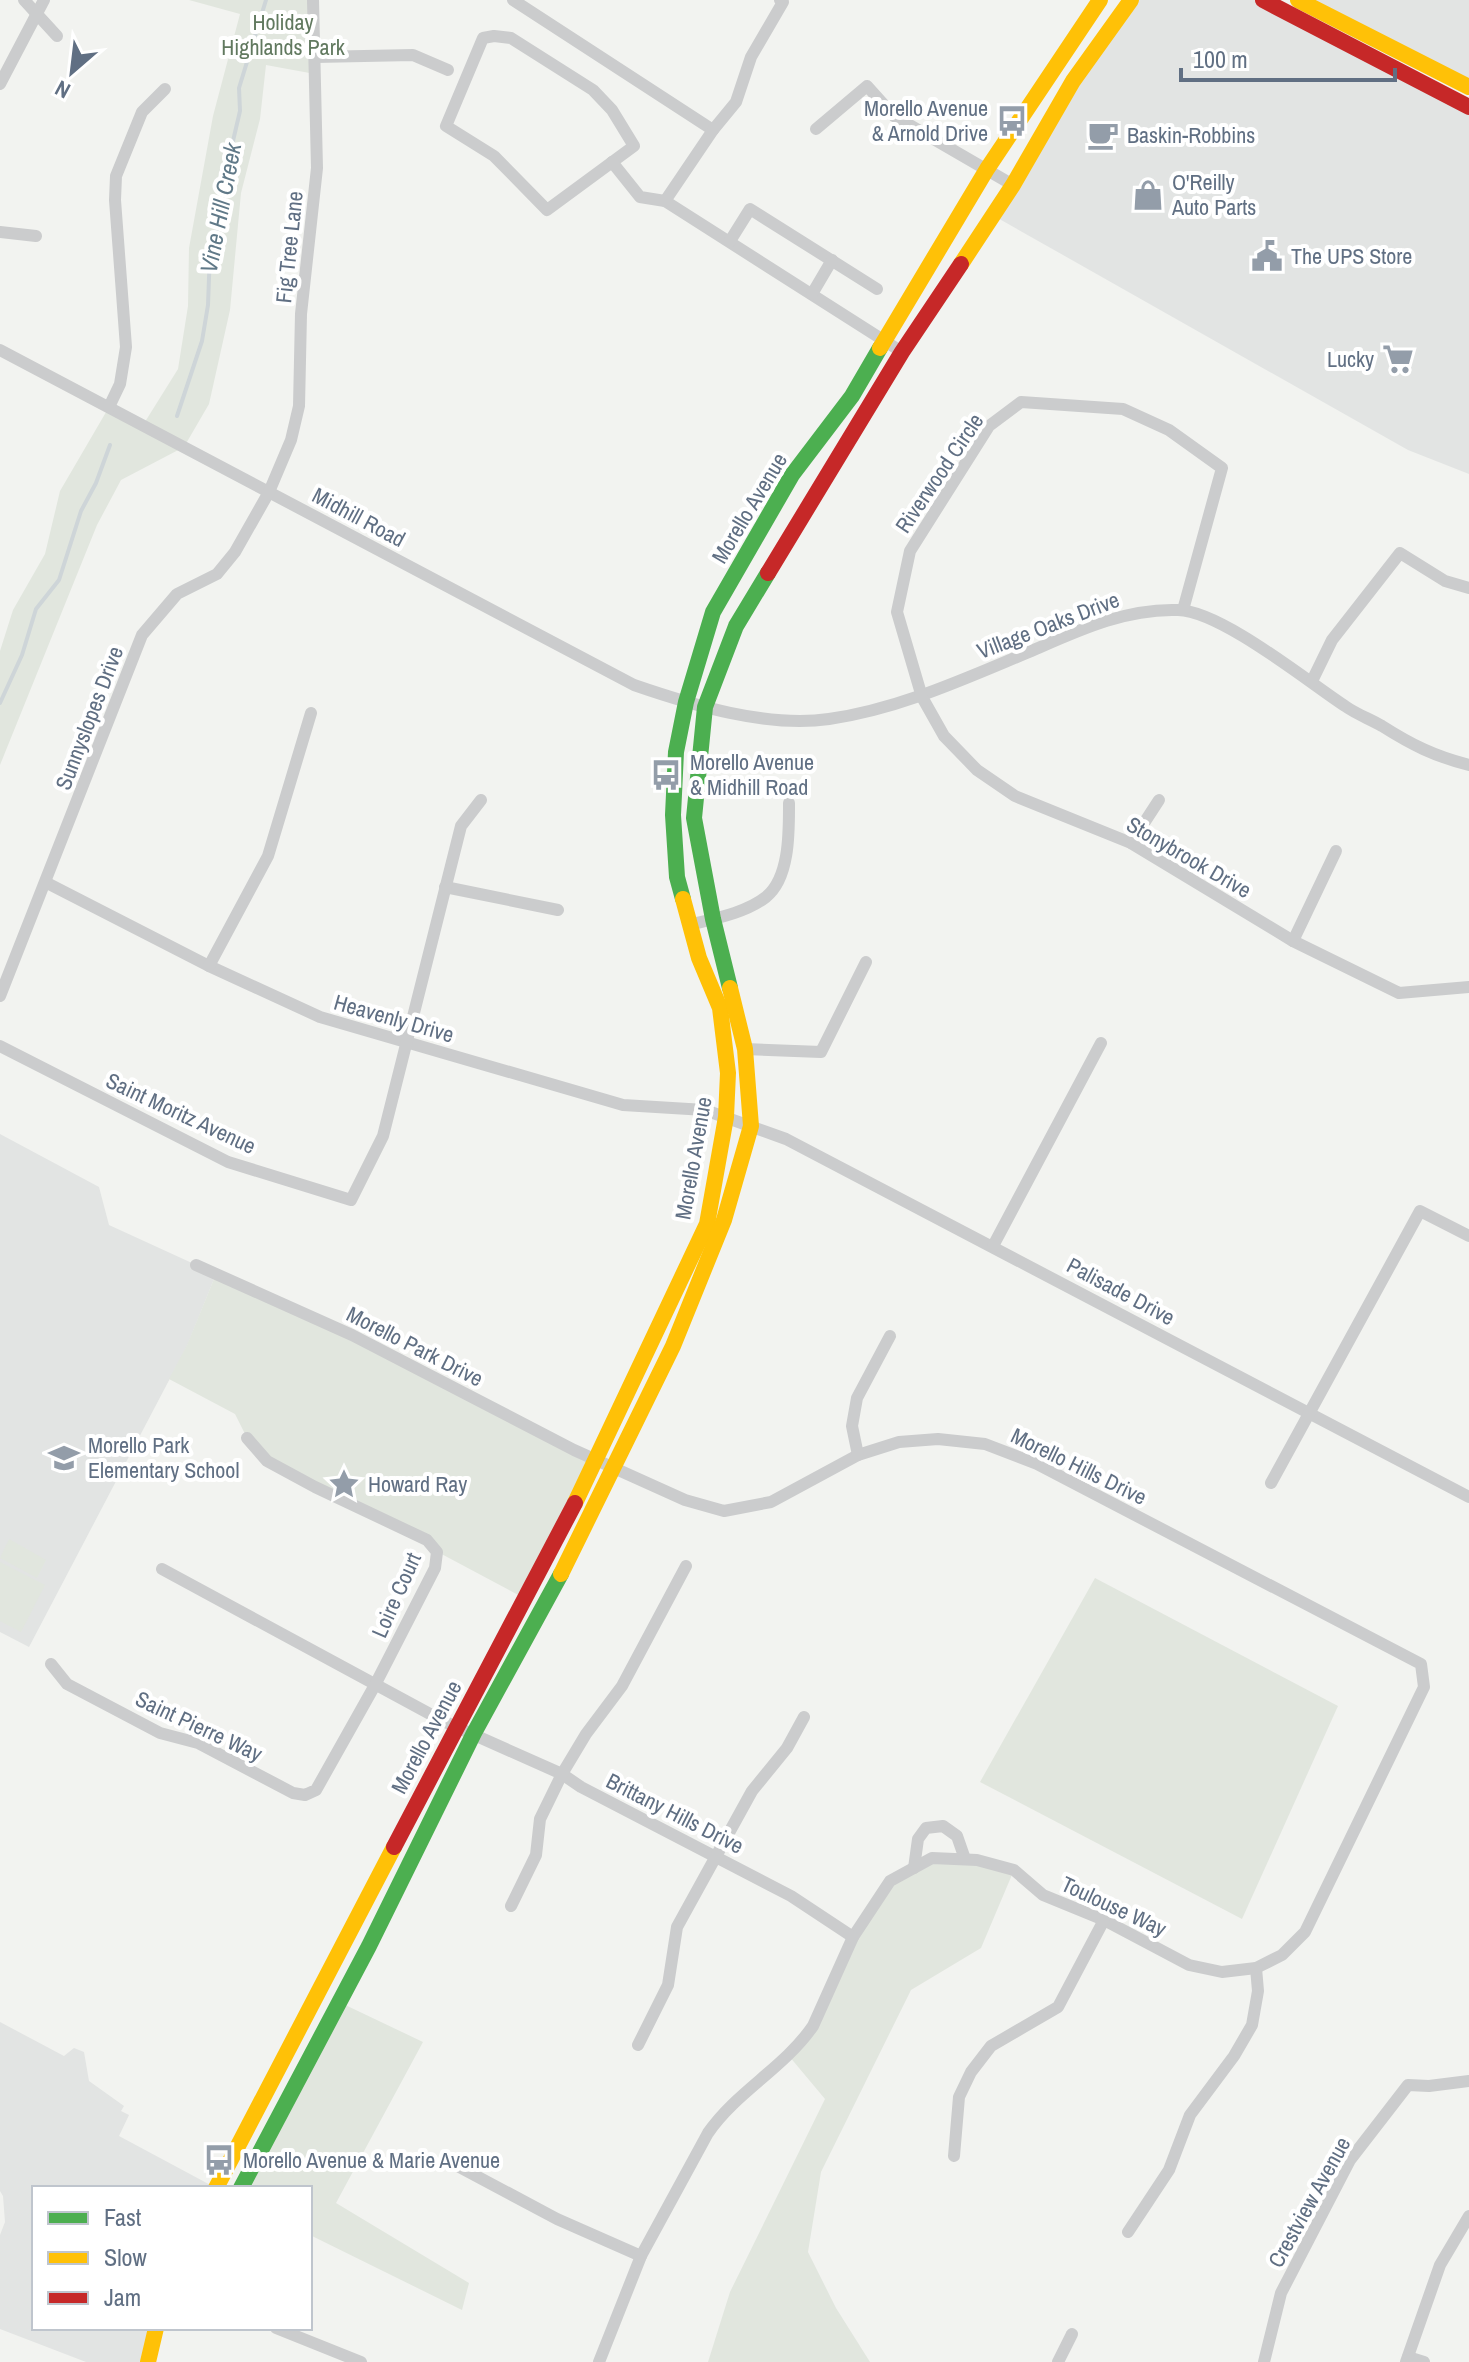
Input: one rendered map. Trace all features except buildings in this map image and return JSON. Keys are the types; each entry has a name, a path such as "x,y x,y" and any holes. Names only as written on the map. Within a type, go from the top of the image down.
{"street":[{"path":"24,0 57,36"},
{"path":"0,84 44,0"},
{"name":"Fig Tree Lane","path":"269,492 291,440 299,406 301,314 317,168 313,0"},
{"path":"513,0 713,130"},
{"path":"665,201 736,102 751,57 783,2 780,0"},
{"name":"Morello Avenue","path":"217,2186 597,1460 707,1224 726,1117 728,1073 720,1008 699,958 677,877 673,815 676,752 686,702 713,612 792,475 852,396 987,169 1100,0"},
{"name":"Morello Avenue","path":"242,2186 369,1946 474,1733 574,1551 586,1520 673,1346 724,1220 751,1126 745,1049 713,919 694,818 705,707 736,626 902,352 1013,185 1073,81 1131,0"},
{"path":"1263,0 1469,107"},
{"path":"1298,0 1469,87"},
{"path":"483,38 511,38 593,90 612,110 634,146 612,162 547,210 494,156 446,126 483,38"},
{"path":"315,57 413,55 448,70"},
{"path":"816,129 867,86 894,116 1013,185"},
{"path":"109,407 120,384 126,347 116,176 142,112 165,89"},
{"path":"612,162 640,197 665,201 902,352"},
{"path":"730,241 750,209 877,289"},
{"path":"0,232 36,236"},
{"path":"812,294 832,260"},
{"name":"Midhill Road","path":"0,350 634,685 705,707"},
{"name":"Riverwood Circle","path":"922,697 897,612 910,551 989,426 1021,402 1123,409 1169,430 1222,468 1183,610"},
{"name":"Sunnyslopes Drive","path":"0,996 142,635 177,594 217,574 235,552 269,492"},
{"path":"1312,681 1332,640 1400,553 1445,581 1469,588"},
{"name":"Village Oaks Drive","path":"705,707 773,720 828,719 922,697 1127,613 1183,610 1224,626 1312,681 1346,707 1409,744 1437,757 1469,765"},
{"name":"Stonybrook Drive","path":"922,697 944,736 977,770 1015,796 1131,843 1293,941 1399,993 1469,987"},
{"path":"209,966 268,856 311,713"},
{"path":"405,1042 461,826 481,800"},
{"path":"1131,843 1159,800"},
{"path":"689,925 713,919 766,897 778,880 789,845 789,803"},
{"path":"1293,941 1336,851"},
{"name":"Heavenly Drive","path":"47,883 209,966 320,1017 623,1105 705,1110 751,1126"},
{"path":"445,887 558,910"},
{"path":"745,1049 821,1052 866,962"},
{"name":"Saint Moritz Avenue","path":"0,1046 228,1162 351,1200 383,1136 405,1042"},
{"path":"993,1246 1101,1043"},
{"name":"Palisade Drive","path":"751,1126 786,1139 1469,1497"},
{"path":"1271,1483 1420,1211 1469,1236"},
{"name":"Morello Park Drive","path":"196,1265 352,1335 613,1467"},
{"path":"858,1455 852,1426 857,1398 890,1336"},
{"name":"Loire Court","path":"247,1438 267,1461 427,1540 437,1552 435,1568 375,1685"},
{"name":"Morello Hills Drive","path":"613,1467 685,1500 724,1511 771,1502 858,1455 899,1442 938,1439 985,1444 1037,1464 1421,1664 1424,1687 1305,1932 1282,1955 1256,1968"},
{"path":"511,1906 536,1855 540,1819 562,1774 586,1734 622,1686 686,1566"},
{"name":"Brittany Hills Drive","path":"162,1569 375,1685 562,1774 581,1787 791,1896 853,1937"},
{"name":"Saint Pierre Way","path":"51,1664 67,1684 160,1733 198,1743 293,1793 305,1795 316,1790 326,1776 375,1685"},
{"path":"638,2045 668,1985 677,1927 752,1791 787,1748 804,1717"},
{"path":"914,1868 918,1839 926,1828 943,1826 957,1836 965,1859"},
{"name":"Toulouse Way","path":"599,2362 641,2256 708,2133 717,2119 789,2056 813,2026 853,1937 890,1881 932,1858 977,1860 1014,1870 1043,1895 1104,1920 1189,1965 1222,1972 1256,1968"},
{"path":"954,2156 959,2097 971,2072 991,2046 1058,2007 1104,1920"},
{"path":"1128,2232 1169,2170 1190,2115 1234,2056 1252,2025 1258,1991 1256,1968"},
{"name":"Crestview Avenue","path":"1264,2362 1281,2293 1350,2160 1408,2085 1469,2081"},
{"path":"450,2162 557,2219 641,2256"},
{"path":"1424,2362 1407,2360 1440,2265 1469,2216"},
{"path":"148,2362 156,2330"},
{"path":"281,2330 361,2362"},
{"path":"1058,2362 1072,2334"}],"shaded area":[{"path":"1131,0 1263,0 1469,107 1469,474 1408,450 994,216"},
{"path":"1298,0 1469,0 1469,87"},
{"name":"Morello Park Elementary School","path":"0,1134 99,1187 109,1225 216,1274 187,1346 29,1647 0,1632"},
{"path":"0,2022 64,2056 74,2048 84,2052 89,2081 124,2106 121,2111 129,2115 119,2136 212,2186 32,2186 32,2330 156,2330 151,2350 140,2362 86,2362 0,2329 0,2235 5,2222 0,2191"}],"green space":[{"name":"Holiday Highlands Park","path":"189,0 313,0 315,74 266,65 260,119 241,193 230,310 209,404 184,447 121,480 97,525 0,765 0,651 13,610 45,554 60,491 109,407 143,425 178,369 188,306 189,248 213,116 240,14"},
{"path":"216,1274 597,1460 524,1598 267,1461 247,1438 235,1414 169,1379 187,1345"},
{"path":"9,1539 46,1560 37,1578 0,1558"},
{"path":"0,1562 45,1585 21,1632 0,1621"},
{"path":"1095,1578 1338,1706 1242,1919 980,1782"},
{"path":"932,1858 1014,1870 981,1948 911,1990 821,2172 808,2252 836,2308 870,2362 708,2362 730,2292 825,2099 789,2056 804,2038 853,1937 890,1881"},
{"path":"339,2002 423,2042 336,2203 469,2283 462,2310 312,2236 312,2186 242,2186"}],"waterway":[{"name":"Vine Hill Creek","path":"177,416 202,341 208,305 210,251 222,218 225,175 240,111 239,88 266,0"},
{"name":"Vine Hill Creek","path":"0,703 22,655 36,609 59,580 81,511 96,483 110,445"}],"traffic: fast":[{"path":"683,899 677,877 673,815 676,752 686,702 713,612 792,475 852,396 880,348"},
{"path":"730,988 694,818 705,707 736,626 768,573"},
{"path":"242,2186 369,1946 474,1733 561,1574"}],"traffic: slow":[{"path":"880,348 987,169 1100,0"},
{"path":"961,264 1013,185 1073,81 1131,0"},
{"path":"1298,0 1469,87"},
{"path":"575,1503 707,1224 726,1117 728,1073 720,1008 699,958 683,899"},
{"path":"561,1574 673,1346 724,1220 751,1126 745,1049 730,988"},
{"path":"217,2186 394,1847"},
{"path":"148,2362 156,2330"}],"traffic: jam":[{"path":"1263,0 1469,107"},
{"path":"768,573 902,352 961,264"},
{"path":"394,1847 575,1503"}],"place":[{"name":"Morello Avenue & Arnold Drive","path":"1012,121"},
{"name":"Baskin-Robbins","path":"1103,135"},
{"name":"O'Reilly Auto Parts","path":"1148,195"},
{"name":"The UPS Store","path":"1267,256"},
{"name":"Lucky","path":"1398,359"},
{"name":"Morello Avenue & Midhill Road","path":"666,775"},
{"name":"Morello Park Elementary School","path":"64,1458"},
{"name":"Howard Ray","path":"344,1484"},
{"name":"Morello Avenue & Marie Avenue","path":"219,2160"}]}
